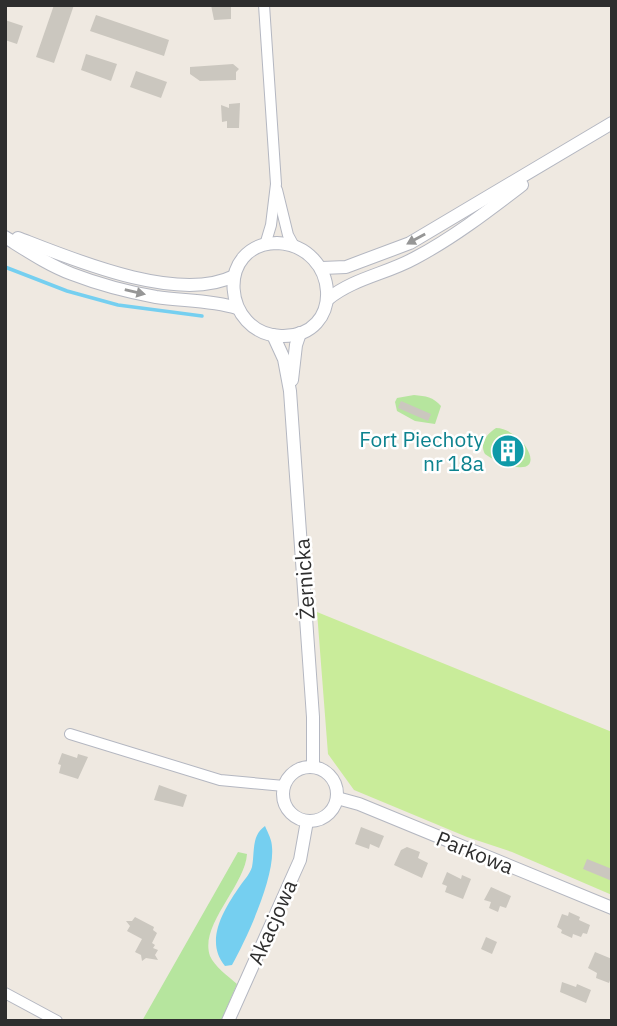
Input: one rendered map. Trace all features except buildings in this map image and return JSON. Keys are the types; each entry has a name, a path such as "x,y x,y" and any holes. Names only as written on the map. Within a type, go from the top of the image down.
{"street":[{"path":"264,5 276,184 293,246"},
{"path":"322,268 346,267 376,258 410,243 612,123"},
{"path":"328,299 350,284 414,260 473,222 567,151"},
{"path":"265,245 271,225 276,184"},
{"path":"5,235 94,267 122,274 185,284 218,281 234,276"},
{"path":"5,235 39,258 78,276 157,297 218,303 237,308"},
{"path":"276,243 293,246 322,268 328,299 321,316 310,328 300,333 289,336 273,335 254,326 237,308 233,293 234,276 242,260 265,245 276,243"},
{"name":"Żernicka","path":"290,391 300,333"},
{"name":"Żernicka","path":"273,335 284,359 290,391 313,717 313,766"},
{"path":"70,734 220,780 284,786"},
{"path":"313,766 331,775 338,790 329,814 318,820 307,821 297,818 286,806 284,786 300,768 313,766"},
{"name":"Parkowa","path":"337,798 359,804 612,908"},
{"name":"Akacjowa","path":"228,1021 300,860 307,821"},
{"path":"5,993 57,1021"}],"green space":[{"path":"414,395 429,398 441,406 435,424 415,421 397,411 397,398"},
{"path":"496,428 507,431 521,441 530,456 529,465 508,465 485,454 485,439"},
{"path":"317,612 612,732 612,895 512,852 467,837 354,790 328,754"},
{"path":"238,852 247,854 244,866 216,919 208,944 212,960 237,984 221,1021 142,1021"}],"water":[{"path":"265,826 271,839 272,860 265,890 232,965 225,966 216,946 219,925 228,905 251,870 257,835"}],"waterway":[{"path":"5,267 67,291 118,305 202,316"}],"place":[{"name":"Fort Piechoty nr 18a","path":"508,451"}]}
